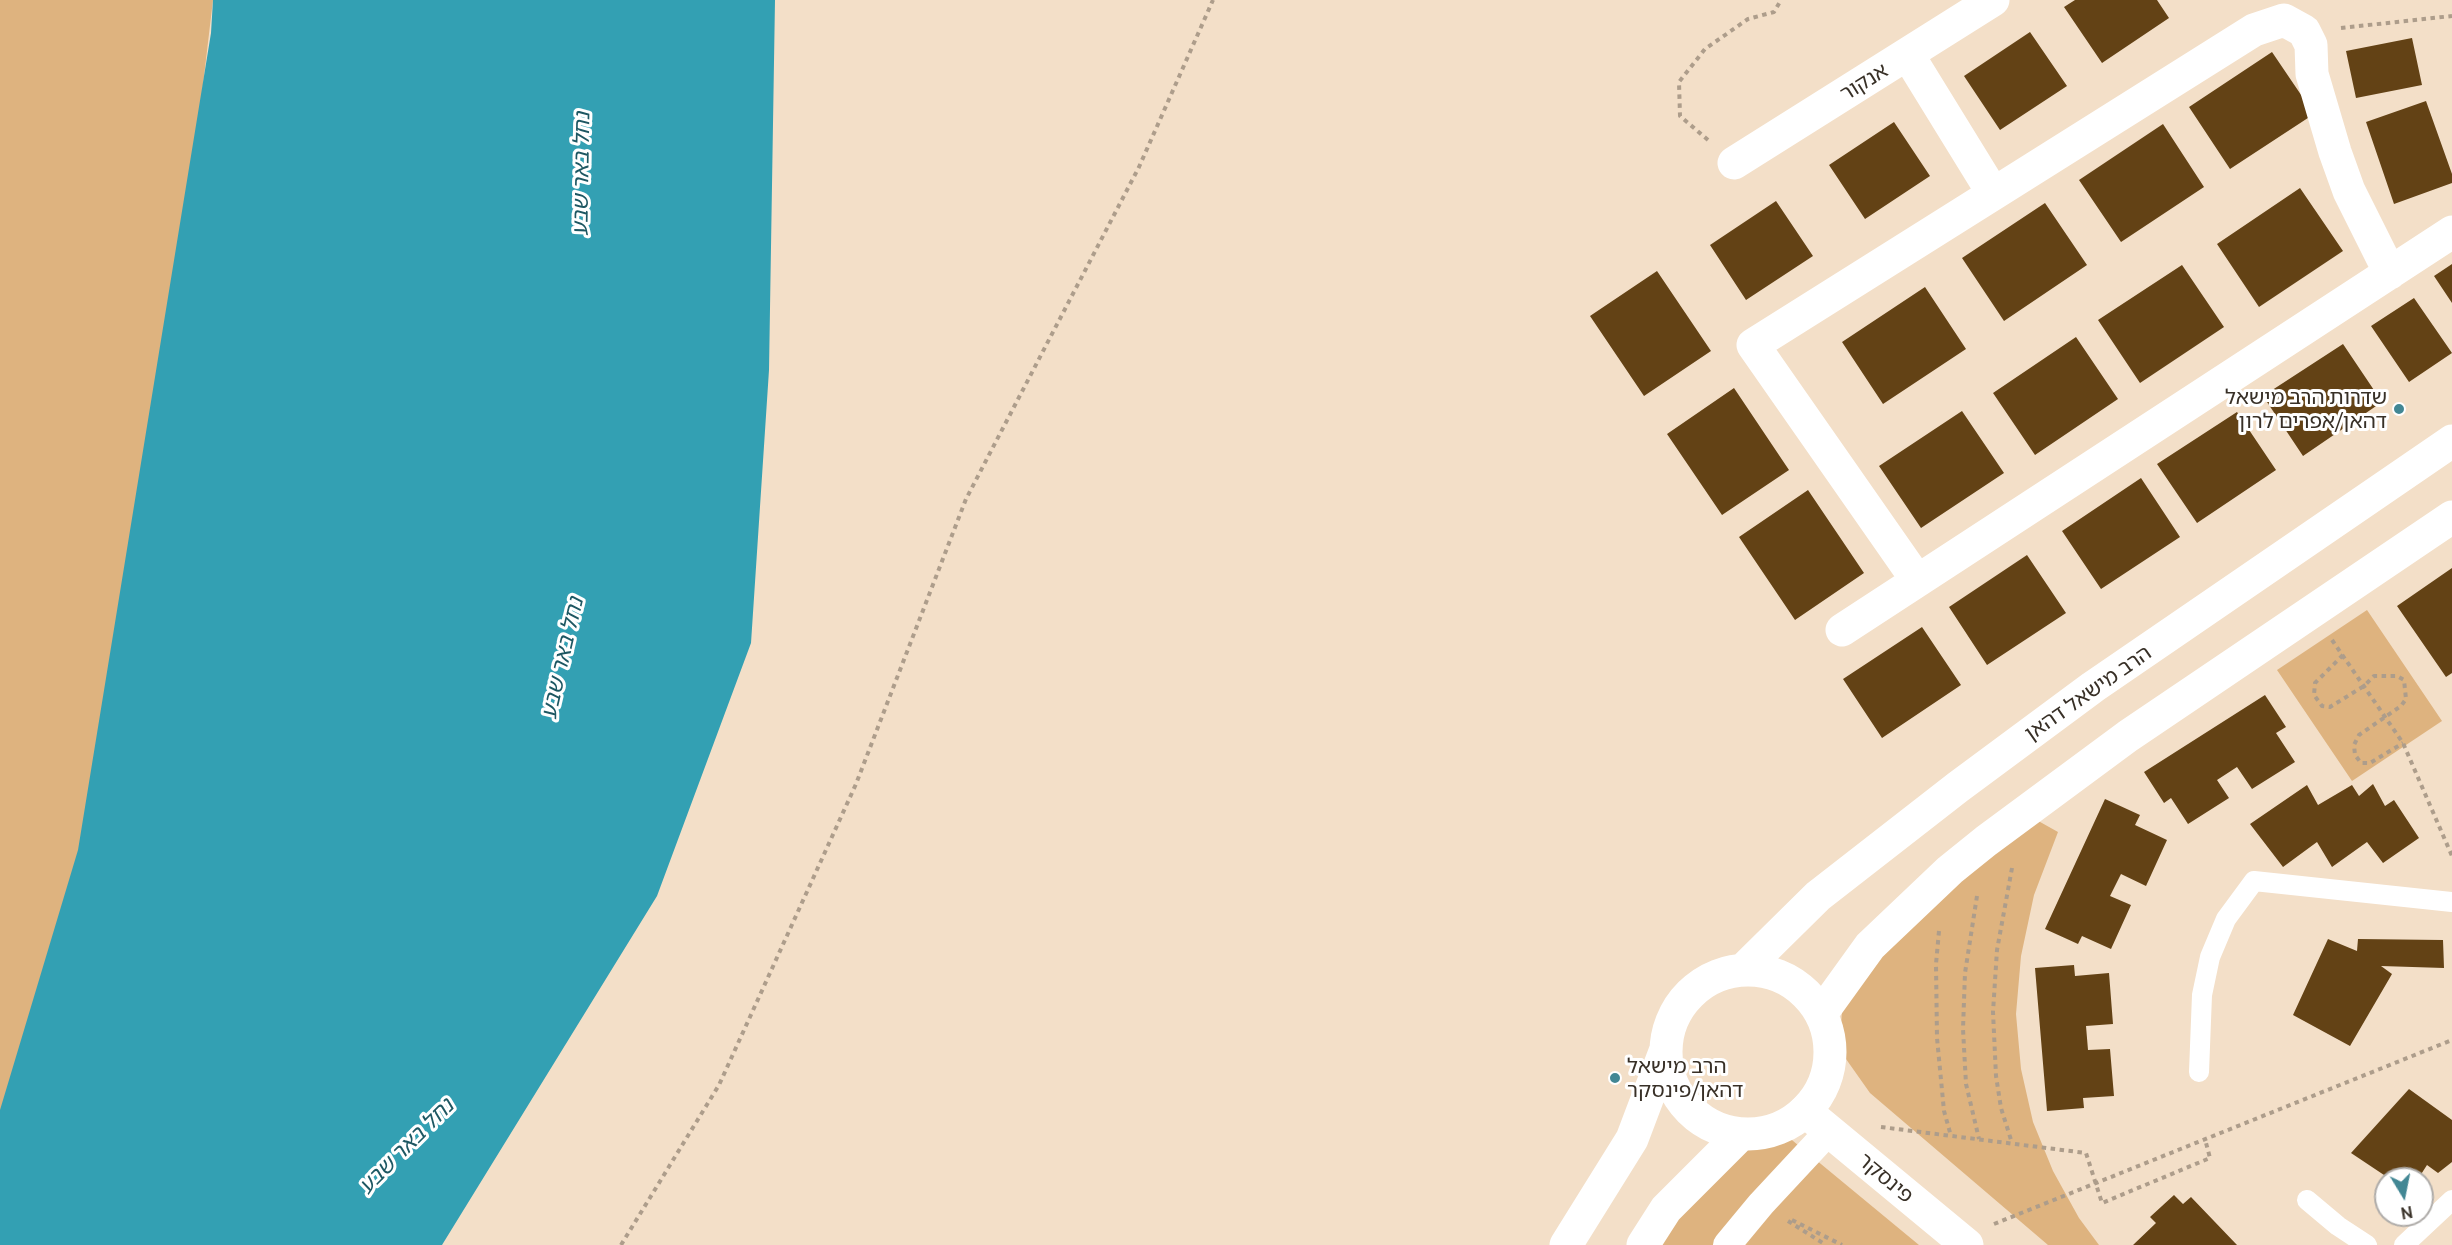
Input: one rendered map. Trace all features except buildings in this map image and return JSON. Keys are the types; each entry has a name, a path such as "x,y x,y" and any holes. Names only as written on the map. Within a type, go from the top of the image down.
{"street":[{"name":"אנקור","path":"1734,163 1993,0"},
{"path":"1917,580 1753,345 2254,30 2284,20 2304,31 2310,45 2312,74 2335,152 2349,191 2390,273"},
{"path":"1908,55 1993,193"},
{"path":"1842,630 2452,232"},
{"name":"הרב מישאל דהאן","path":"1744,969 1818,896 1958,787 2093,687 2452,441"},
{"path":"1821,1014 1870,946 1950,870 1986,841 2128,736 2452,517"},
{"path":"1727,1245 1761,1204 1817,1121 1832,1057 1829,1029 1817,1004 1797,984 1772,972 1744,969 1717,975 1693,990 1675,1012 1666,1038 1666,1066 1675,1092 1692,1114 1715,1128 1740,1135 1767,1133 1791,1123 1817,1121"},
{"path":"1566,1245 1632,1139 1666,1049"},
{"name":"פינסקר","path":"1817,1121 1977,1236"},
{"path":"1643,1245 1666,1209 1740,1135"}],"lane":[{"path":"2199,1072 2202,995 2210,957 2226,919 2254,881 2452,902"},
{"path":"2307,1200 2338,1226 2367,1245"},
{"path":"2404,1245 2452,1200"}],"path":[{"path":"621,1245 718,1085 855,784 966,499 1139,167 1213,0"},
{"path":"1734,163 1680,116 1679,81 1705,49 1748,19 1774,12 1781,0"},
{"path":"2304,31 2452,16"},
{"path":"2403,743 2370,763 2361,763 2355,755 2354,745 2360,735 2384,717 2401,706 2406,699 2404,680 2386,674 2374,676 2364,686 2330,707 2322,706 2314,695 2315,683 2343,655 2364,686 2384,717 2403,743 2452,856"},
{"path":"2012,1143 2001,1108 1996,1076 1993,1012 2002,920 2026,812"},
{"path":"1979,1139 1966,1084 1963,1001 1968,945 1986,841"},
{"path":"1940,922 1936,964 1937,1038 1944,1111 1951,1136"},
{"path":"1977,1236 2183,1148 2452,1040"},
{"path":"1871,1126 2086,1153 2102,1203 2210,1158 2205,1139"},
{"path":"1761,1204 1842,1245"}],"shaded area":[{"path":"0,0 213,0 90,1044 0,1245"},
{"path":"2367,610 2442,721 2352,781 2277,670"},
{"path":"2033,818 2058,832 2034,895 2021,956 2016,1014 2021,1069 2033,1122 2053,1171 2079,1218 2099,1245 2048,1245 1870,1093 1846,1059 1840,1041 1842,1011 1881,958 1917,920"},
{"path":"1753,1129 1781,1131 1919,1245 1649,1245"}],"water":[{"name":"נחל באר שבע","path":"213,0 775,0 769,370 751,643 657,896 442,1245 0,1245 0,1110 78,850 211,33"}],"place":[{"name":"שדרות הרב מישאל דהאן/אפרים לרון","path":"2399,409"},
{"name":"הרב מישאל דהאן/פינסקר","path":"1615,1078"}]}
